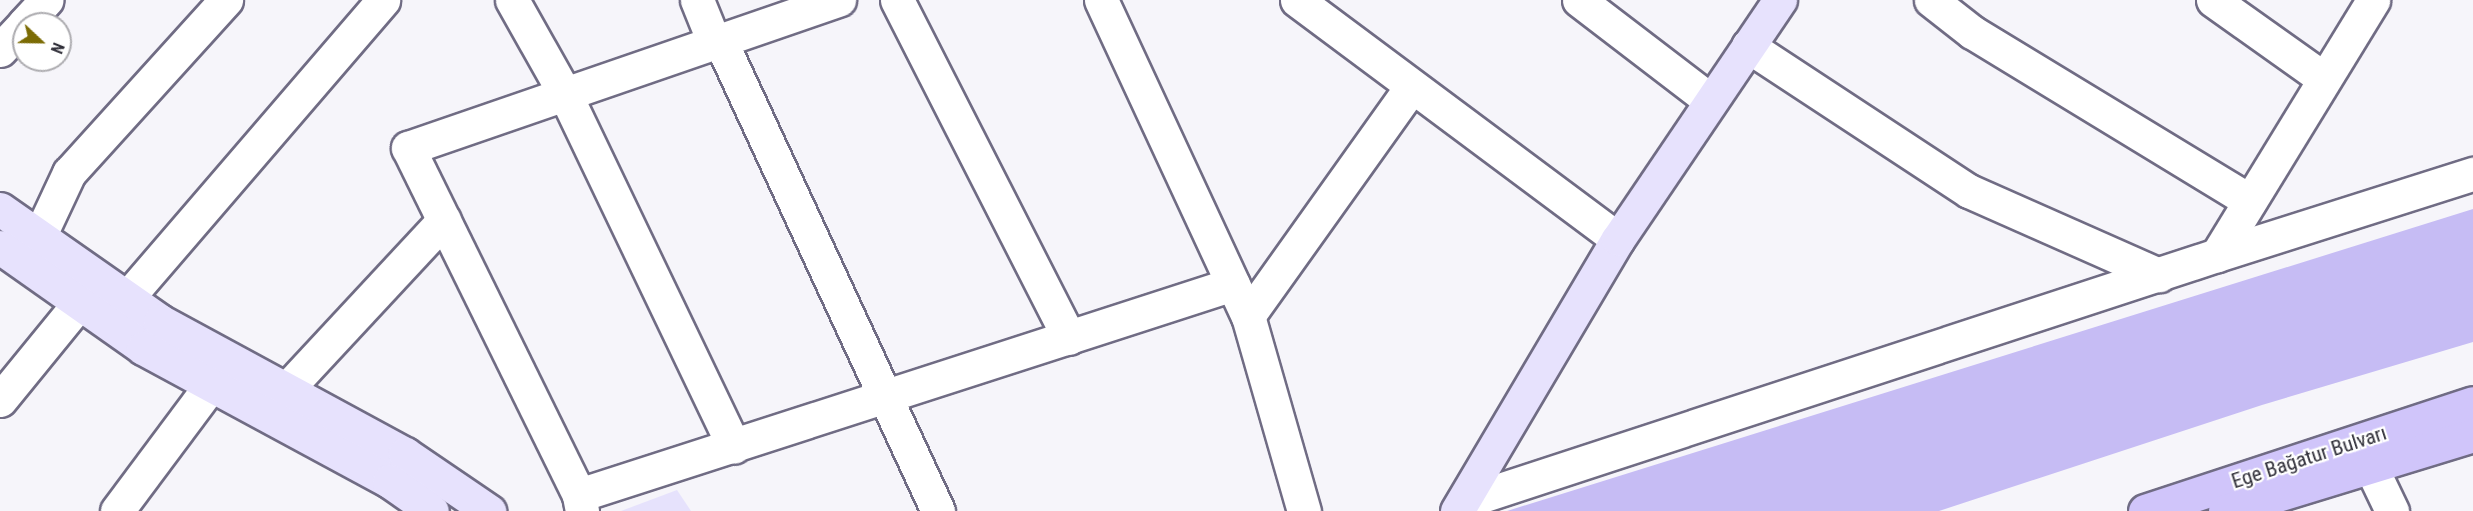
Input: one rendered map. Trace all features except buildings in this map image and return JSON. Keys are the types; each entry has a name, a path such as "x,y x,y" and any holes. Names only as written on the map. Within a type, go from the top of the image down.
{"main road":[{"path":"1451,508 1618,239 1780,0"},
{"path":"0,209 160,321 405,454 489,511"},
{"path":"0,247 143,348 389,481 432,511"},
{"name":"Ege Bağatur Bulvarı","path":"2145,511 2473,403"},
{"name":"Ege Bağatur Bulvarı","path":"2225,511 2370,465 2467,443"}],"street":[{"path":"35,12 46,0"},
{"path":"39,237 69,173 226,0"},
{"path":"127,298 383,0"},
{"path":"512,0 565,94 734,447"},
{"path":"697,0 938,511"},
{"path":"839,0 408,148 581,503 734,447 1233,284"},
{"path":"897,0 1069,338"},
{"path":"1101,0 1248,316 1304,511"},
{"path":"1297,0 1618,239"},
{"path":"1580,0 1711,101"},
{"path":"1931,0 1972,32 2250,201"},
{"path":"2213,0 2324,79"},
{"path":"2217,255 2373,0"},
{"path":"0,50 12,37"},
{"path":"1748,46 1969,191 2159,275"},
{"path":"1248,316 1412,86"},
{"path":"1451,508 2217,255 2473,174"},
{"path":"286,390 444,220"},
{"path":"0,400 80,303"},
{"path":"119,510 211,385"},
{"path":"2370,465 2392,511"}],"shaded area":[{"path":"2473,209 2473,342 2262,405 1939,511 1507,511"},
{"path":"677,490 691,511 621,511"}]}
